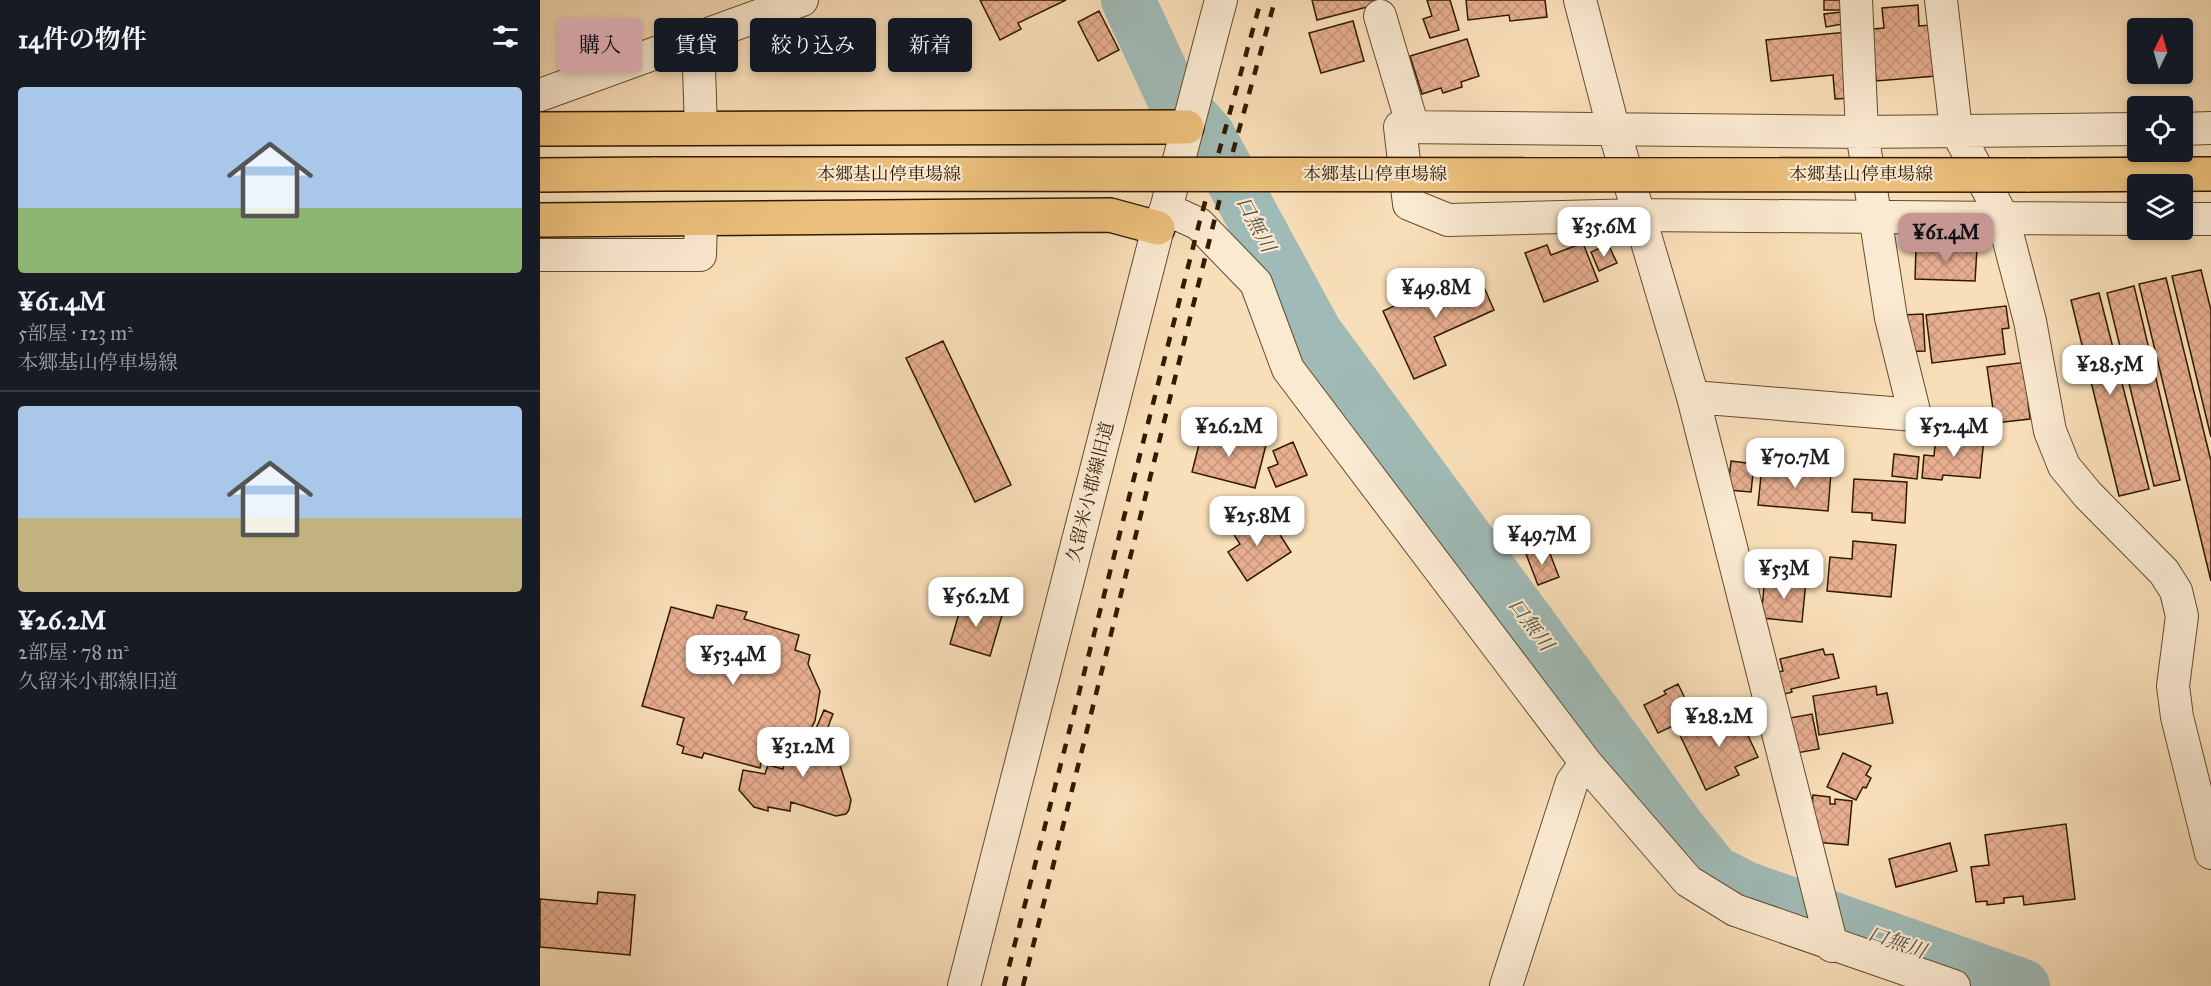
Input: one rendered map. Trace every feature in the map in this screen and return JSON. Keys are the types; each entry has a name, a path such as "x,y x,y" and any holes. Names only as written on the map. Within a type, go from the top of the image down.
{"main road":[{"path":"540,129 1187,127"},
{"name":"本郷基山停車場線","path":"540,175 2211,174"},
{"path":"540,220 1110,215 1162,219"}],"street":[{"path":"738,24 802,0"},
{"name":"久留米小郡線旧道","path":"964,986 1162,219 1221,0"},
{"path":"1580,0 1613,127 1693,397 1832,946"},
{"path":"1693,397 1915,415 1892,318 1862,132 1856,0"},
{"path":"1941,0 1956,130 2003,218 2030,321 2049,431 2064,466 2088,495 2164,572 2176,591 2182,616 2173,686 2177,717 2211,853"},
{"path":"1380,16 1413,127"},
{"path":"540,94 654,54"},
{"path":"699,72 701,128"},
{"path":"2127,129 1862,132 1613,127 1400,127 1409,204 1448,220 1639,215 2127,219"},
{"path":"2193,129 2211,128"},
{"path":"540,255 700,255 700,219"},
{"path":"1162,219 1199,224 1256,284 1288,369 1586,764 1688,880 1735,910 1832,946 1954,986"},
{"path":"2193,219 2211,219"},
{"path":"1506,986 1572,782 1586,764"}],"building":[{"path":"980,0 1066,0 1018,23 1021,29 1000,40"},
{"path":"1312,0 1378,0 1379,4 1317,20"},
{"path":"1427,0 1450,0 1459,30 1430,38 1423,19 1432,16"},
{"path":"1466,0 1545,0 1547,17 1510,21 1509,15 1468,20"},
{"path":"1824,0 1846,0 1846,10 1824,10"},
{"path":"1918,5 1919,26 1931,25 1936,76 1876,81 1872,29 1884,28 1882,8"},
{"path":"1099,11 1119,50 1098,61 1078,22"},
{"path":"1841,12 1843,24 1826,27 1824,14"},
{"path":"1353,21 1364,61 1321,73 1309,33"},
{"path":"1847,32 1854,98 1835,99 1833,75 1771,81 1766,40"},
{"path":"1467,39 1479,76 1461,82 1462,87 1443,93 1441,88 1422,94 1410,56"},
{"path":"1583,243 1598,281 1544,302 1525,253 1547,245 1551,255"},
{"path":"1608,244 1617,263 1599,271 1591,252"},
{"path":"1916,247 1977,249 1975,281 1915,279"},
{"path":"1476,269 1494,310 1434,337 1446,365 1414,379 1383,311"},
{"path":"2201,270 2211,310 2211,437 2172,276"},
{"path":"2166,278 2211,461 2211,581 2139,284"},
{"path":"2134,286 2180,480 2154,486 2107,293"},
{"path":"2099,293 2149,489 2119,496 2071,300"},
{"path":"2006,306 2009,328 2002,329 2005,354 1932,363 1926,315"},
{"path":"1923,314 1925,351 1904,352 1902,315"},
{"path":"943,341 1011,485 975,502 906,358"},
{"path":"2027,362 2032,401 2028,402 2030,419 1995,423 1987,367"},
{"path":"1203,429 1266,445 1255,488 1192,472"},
{"path":"1936,434 1984,438 1980,478 1943,475 1942,480 1922,478 1924,455 1934,456"},
{"path":"1293,442 1307,475 1276,487 1268,468 1278,464 1273,451"},
{"path":"1894,454 1919,457 1917,479 1892,476"},
{"path":"1731,461 1754,464 1751,492 1728,490"},
{"path":"1762,466 1831,472 1828,511 1758,505"},
{"path":"1854,479 1907,482 1905,523 1872,520 1872,513 1852,512"},
{"path":"1244,517 1250,526 1262,518 1269,530 1275,527 1291,552 1247,581 1228,552 1240,544 1229,527"},
{"path":"1853,541 1896,545 1891,597 1827,591 1830,557 1852,559"},
{"path":"1547,546 1559,577 1538,585 1526,554"},
{"path":"1765,577 1806,581 1802,622 1761,618"},
{"path":"963,600 1003,612 990,656 950,644"},
{"path":"717,605 747,612 744,619 799,635 795,650 810,655 808,664 820,691 815,721 805,740 780,756 778,763 762,758 760,768 704,753 702,758 682,753 684,747 677,744 684,718 642,706 671,607 713,618"},
{"path":"1823,649 1825,655 1833,654 1839,678 1791,689 1792,692 1777,696 1772,674 1783,671 1780,659"},
{"path":"1678,684 1695,719 1679,727 1677,724 1658,733 1644,705 1666,694 1664,691"},
{"path":"1876,686 1877,695 1887,693 1893,723 1819,735 1813,696"},
{"path":"824,710 833,714 828,727 851,800 849,810 846,814 836,816 791,802 790,811 768,807 768,811 754,807 739,790 743,770 765,774 768,765 783,769 785,757 801,749 812,738"},
{"path":"1727,711 1729,716 1737,712 1758,757 1735,767 1739,775 1706,790 1679,733"},
{"path":"1812,714 1819,749 1791,754 1784,719"},
{"path":"1843,753 1871,766 1866,775 1871,778 1856,800 1827,787"},
{"path":"1813,795 1830,797 1830,804 1835,804 1835,799 1852,801 1848,845 1815,842 1817,821 1811,820"},
{"path":"2066,824 2075,899 2024,905 2023,896 2004,898 2004,903 1987,905 1987,901 1976,902 1971,867 1989,865 1985,835"},
{"path":"1950,843 1957,871 1896,887 1889,859"},
{"path":"598,892 635,895 630,955 540,947 540,899 597,904"}],"waterway":[{"name":"口無川","path":"1128,0 1173,97 1208,135 1315,332 1680,830 1714,872 1745,888 2023,986"}],"railway":[{"path":"1004,986 1199,224 1261,0"},
{"path":"1023,986 1219,202 1275,0"}]}
